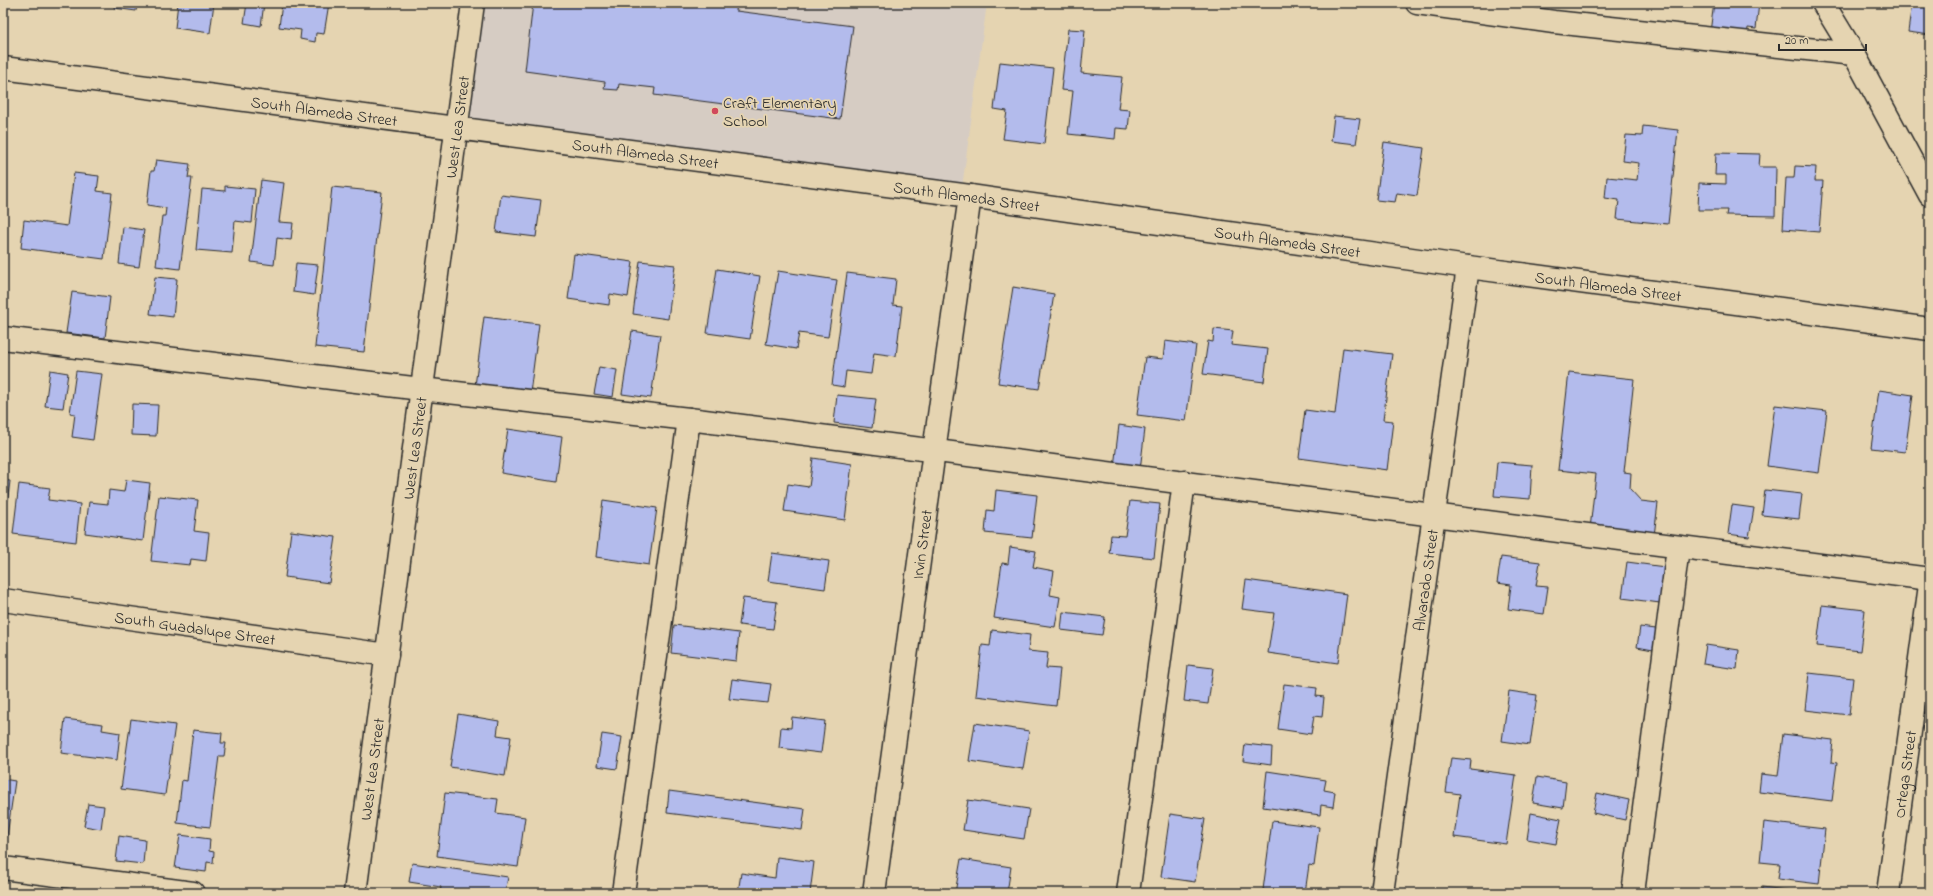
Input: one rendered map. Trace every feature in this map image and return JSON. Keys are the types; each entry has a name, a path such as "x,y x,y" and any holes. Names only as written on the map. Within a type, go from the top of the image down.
{"street":[{"name":"West Lea Street","path":"355,893 473,3"},
{"path":"1417,3 1554,22 1854,54"},
{"path":"1823,3 1854,54 1930,195"},
{"name":"South Alameda Street","path":"3,68 970,196 1468,267 1930,329"},
{"name":"Irvin Street","path":"874,893 970,196"},
{"name":"Alvarado Street","path":"1382,893 1468,267"},
{"path":"3,338 421,389 689,419 1184,482 1930,580"},
{"path":"623,893 689,419"},
{"path":"1128,893 1184,482"},
{"path":"1633,893 1678,548"},
{"name":"Ortega Street","path":"1888,893 1930,584"},
{"name":"South Guadalupe Street","path":"3,600 387,655"},
{"path":"3,868 193,893"}],"shaded area":[{"name":"Craft Elementary School","path":"473,3 987,3 961,195 456,129"}],"building":[{"path":"45,3 62,3 61,5"},
{"path":"115,3 137,3 136,11 114,8"},
{"path":"178,3 214,3 210,33 175,28"},
{"path":"247,3 264,3 261,26 244,23"},
{"path":"282,3 329,3 324,34 316,33 315,42 300,39 301,30 279,27"},
{"path":"533,3 737,3 736,11 853,26 840,119 654,95 655,88 619,84 618,90 604,89 605,82 525,71"},
{"path":"1714,3 1759,3 1756,29 1748,28 1747,37 1710,32"},
{"path":"1912,3 1930,3 1930,35 1908,32"},
{"path":"1068,29 1085,30 1081,73 1122,77 1118,109 1130,110 1128,129 1116,128 1115,139 1068,134 1073,91 1061,90"},
{"path":"1000,62 1053,68 1044,144 1003,139 1007,111 994,109"},
{"path":"1334,116 1360,119 1356,144 1331,141"},
{"path":"1643,126 1678,130 1668,224 1617,219 1619,200 1605,198 1607,177 1637,180 1639,163 1623,161 1626,135 1642,136"},
{"path":"1384,142 1424,148 1417,196 1397,193 1395,202 1376,200"},
{"path":"1716,153 1760,154 1759,167 1776,167 1775,216 1726,215 1727,210 1698,210 1699,183 1726,184 1726,175 1715,175"},
{"path":"156,160 190,164 188,178 192,178 180,269 156,266 162,216 165,216 166,208 147,205 151,171 154,171"},
{"path":"1795,166 1816,167 1815,181 1823,181 1819,232 1783,229 1786,178 1794,178"},
{"path":"74,173 99,176 97,191 112,193 104,259 21,248 24,220 67,226"},
{"path":"261,180 284,183 279,222 293,223 291,240 277,238 274,265 251,262"},
{"path":"225,186 255,189 252,223 235,221 232,253 196,250 202,189 225,191"},
{"path":"332,187 382,192 364,352 315,347"},
{"path":"501,195 541,200 536,237 496,232"},
{"path":"123,227 144,230 139,267 119,264"},
{"path":"574,254 633,262 628,297 610,294 609,305 568,299"},
{"path":"640,261 675,265 668,319 633,314"},
{"path":"296,263 318,265 314,295 293,292"},
{"path":"717,269 760,276 750,339 707,333"},
{"path":"778,271 837,280 828,337 799,333 796,349 766,344"},
{"path":"847,273 896,279 893,305 902,306 896,356 874,353 871,374 846,371 844,387 832,385"},
{"path":"155,277 177,279 173,317 150,314"},
{"path":"1013,287 1054,294 1039,389 998,383"},
{"path":"72,292 110,297 105,338 66,333"},
{"path":"484,317 539,324 530,393 475,386"},
{"path":"1214,329 1233,331 1231,345 1268,349 1264,382 1203,374 1208,341 1213,342"},
{"path":"632,331 660,335 651,398 622,394"},
{"path":"1165,341 1196,345 1186,421 1137,415 1145,357 1163,359"},
{"path":"1343,348 1392,354 1383,420 1393,421 1387,470 1299,458 1305,410 1335,414"},
{"path":"599,367 617,370 613,397 594,394"},
{"path":"50,370 68,373 63,408 45,406"},
{"path":"76,371 102,374 93,440 72,437 75,414 70,413"},
{"path":"1569,372 1634,379 1624,472 1631,473 1630,489 1641,501 1658,503 1654,536 1590,529 1596,474 1558,470"},
{"path":"1879,390 1913,395 1905,452 1871,448"},
{"path":"837,395 876,399 872,428 834,423"},
{"path":"132,404 158,405 156,436 131,435"},
{"path":"1775,405 1827,411 1819,473 1767,466"},
{"path":"1119,425 1145,429 1140,470 1114,467"},
{"path":"508,429 562,437 556,482 501,473"},
{"path":"813,458 852,464 845,520 784,511 788,484 809,487"},
{"path":"1497,462 1532,465 1530,499 1494,496"},
{"path":"3,480 10,481 4,530 3,530"},
{"path":"126,480 150,483 143,541 85,533 89,502 108,504 109,490 124,492"},
{"path":"19,484 50,488 48,500 80,504 76,542 13,534"},
{"path":"996,490 1037,495 1032,538 985,533 987,510 994,511"},
{"path":"1765,490 1802,494 1799,519 1762,515"},
{"path":"159,496 198,500 194,531 209,533 206,561 191,559 190,565 151,561"},
{"path":"603,500 657,508 649,565 596,557"},
{"path":"1130,501 1160,504 1154,558 1109,553 1111,535 1125,536"},
{"path":"1732,505 1754,508 1749,537 1728,534"},
{"path":"291,531 336,537 329,583 285,577"},
{"path":"1010,547 1036,551 1033,567 1054,571 1050,595 1060,597 1055,627 994,618 1002,563 1008,564"},
{"path":"772,553 829,561 825,589 768,581"},
{"path":"1501,557 1540,562 1536,586 1548,587 1544,614 1508,609 1511,585 1497,583"},
{"path":"1627,562 1665,567 1660,603 1622,598"},
{"path":"1246,580 1347,594 1338,663 1268,653 1274,613 1242,609"},
{"path":"743,598 777,602 773,629 739,625"},
{"path":"1822,605 1865,610 1860,651 1817,646"},
{"path":"1063,612 1105,617 1102,635 1061,630"},
{"path":"674,625 739,633 736,661 671,653"},
{"path":"1640,627 1656,629 1653,650 1637,647"},
{"path":"992,630 1030,635 1028,651 1048,653 1046,668 1060,669 1056,706 976,696 982,645 990,646"},
{"path":"1706,645 1739,650 1737,669 1703,664"},
{"path":"1188,665 1213,668 1208,704 1184,701"},
{"path":"1809,673 1853,678 1849,715 1805,710"},
{"path":"732,679 771,684 768,703 729,699"},
{"path":"1284,684 1317,688 1316,696 1324,697 1322,717 1314,716 1311,734 1278,729"},
{"path":"1509,691 1537,695 1530,745 1502,741"},
{"path":"458,714 499,721 497,735 511,737 505,776 450,767"},
{"path":"792,717 825,721 821,753 779,748 781,727 791,728"},
{"path":"65,719 103,724 102,730 120,733 117,760 61,753"},
{"path":"131,719 175,725 165,795 121,789"},
{"path":"975,723 1029,731 1023,769 969,761"},
{"path":"193,730 222,733 221,743 226,743 224,756 219,756 210,827 177,823 182,780 187,781"},
{"path":"602,734 622,737 617,769 597,766"},
{"path":"1783,734 1833,740 1831,762 1837,763 1832,801 1759,792 1761,774 1778,776"},
{"path":"1245,744 1272,747 1271,765 1243,761"},
{"path":"1451,758 1471,760 1470,769 1516,775 1506,844 1454,837 1460,794 1446,792"},
{"path":"1267,771 1326,780 1324,790 1335,792 1333,807 1321,805 1320,815 1263,807"},
{"path":"1537,777 1566,782 1563,808 1533,803"},
{"path":"3,779 15,781 7,836 3,836"},
{"path":"669,791 805,809 802,830 667,813"},
{"path":"445,793 498,799 496,813 525,817 518,867 437,856"},
{"path":"1597,793 1629,800 1625,820 1593,813"},
{"path":"968,800 1029,809 1024,839 963,830"},
{"path":"88,804 104,806 101,829 84,826"},
{"path":"1531,813 1561,819 1556,844 1527,839"},
{"path":"1170,814 1205,819 1195,882 1161,877"},
{"path":"1272,821 1319,827 1314,866 1309,865 1305,893 1263,890"},
{"path":"1764,822 1825,829 1819,884 1778,879 1780,864 1760,862"},
{"path":"180,835 210,839 209,851 214,852 213,863 207,862 206,872 175,868"},
{"path":"119,836 145,840 143,864 116,861"},
{"path":"777,857 814,862 810,893 738,893 741,873 775,878"},
{"path":"961,859 1011,867 1007,893 955,893"},
{"path":"412,863 508,877 505,893 440,893 441,887 409,882"},
{"path":"1762,887 1809,893 1762,893"}],"place":[{"name":"Craft Elementary School","path":"715,111"}]}
